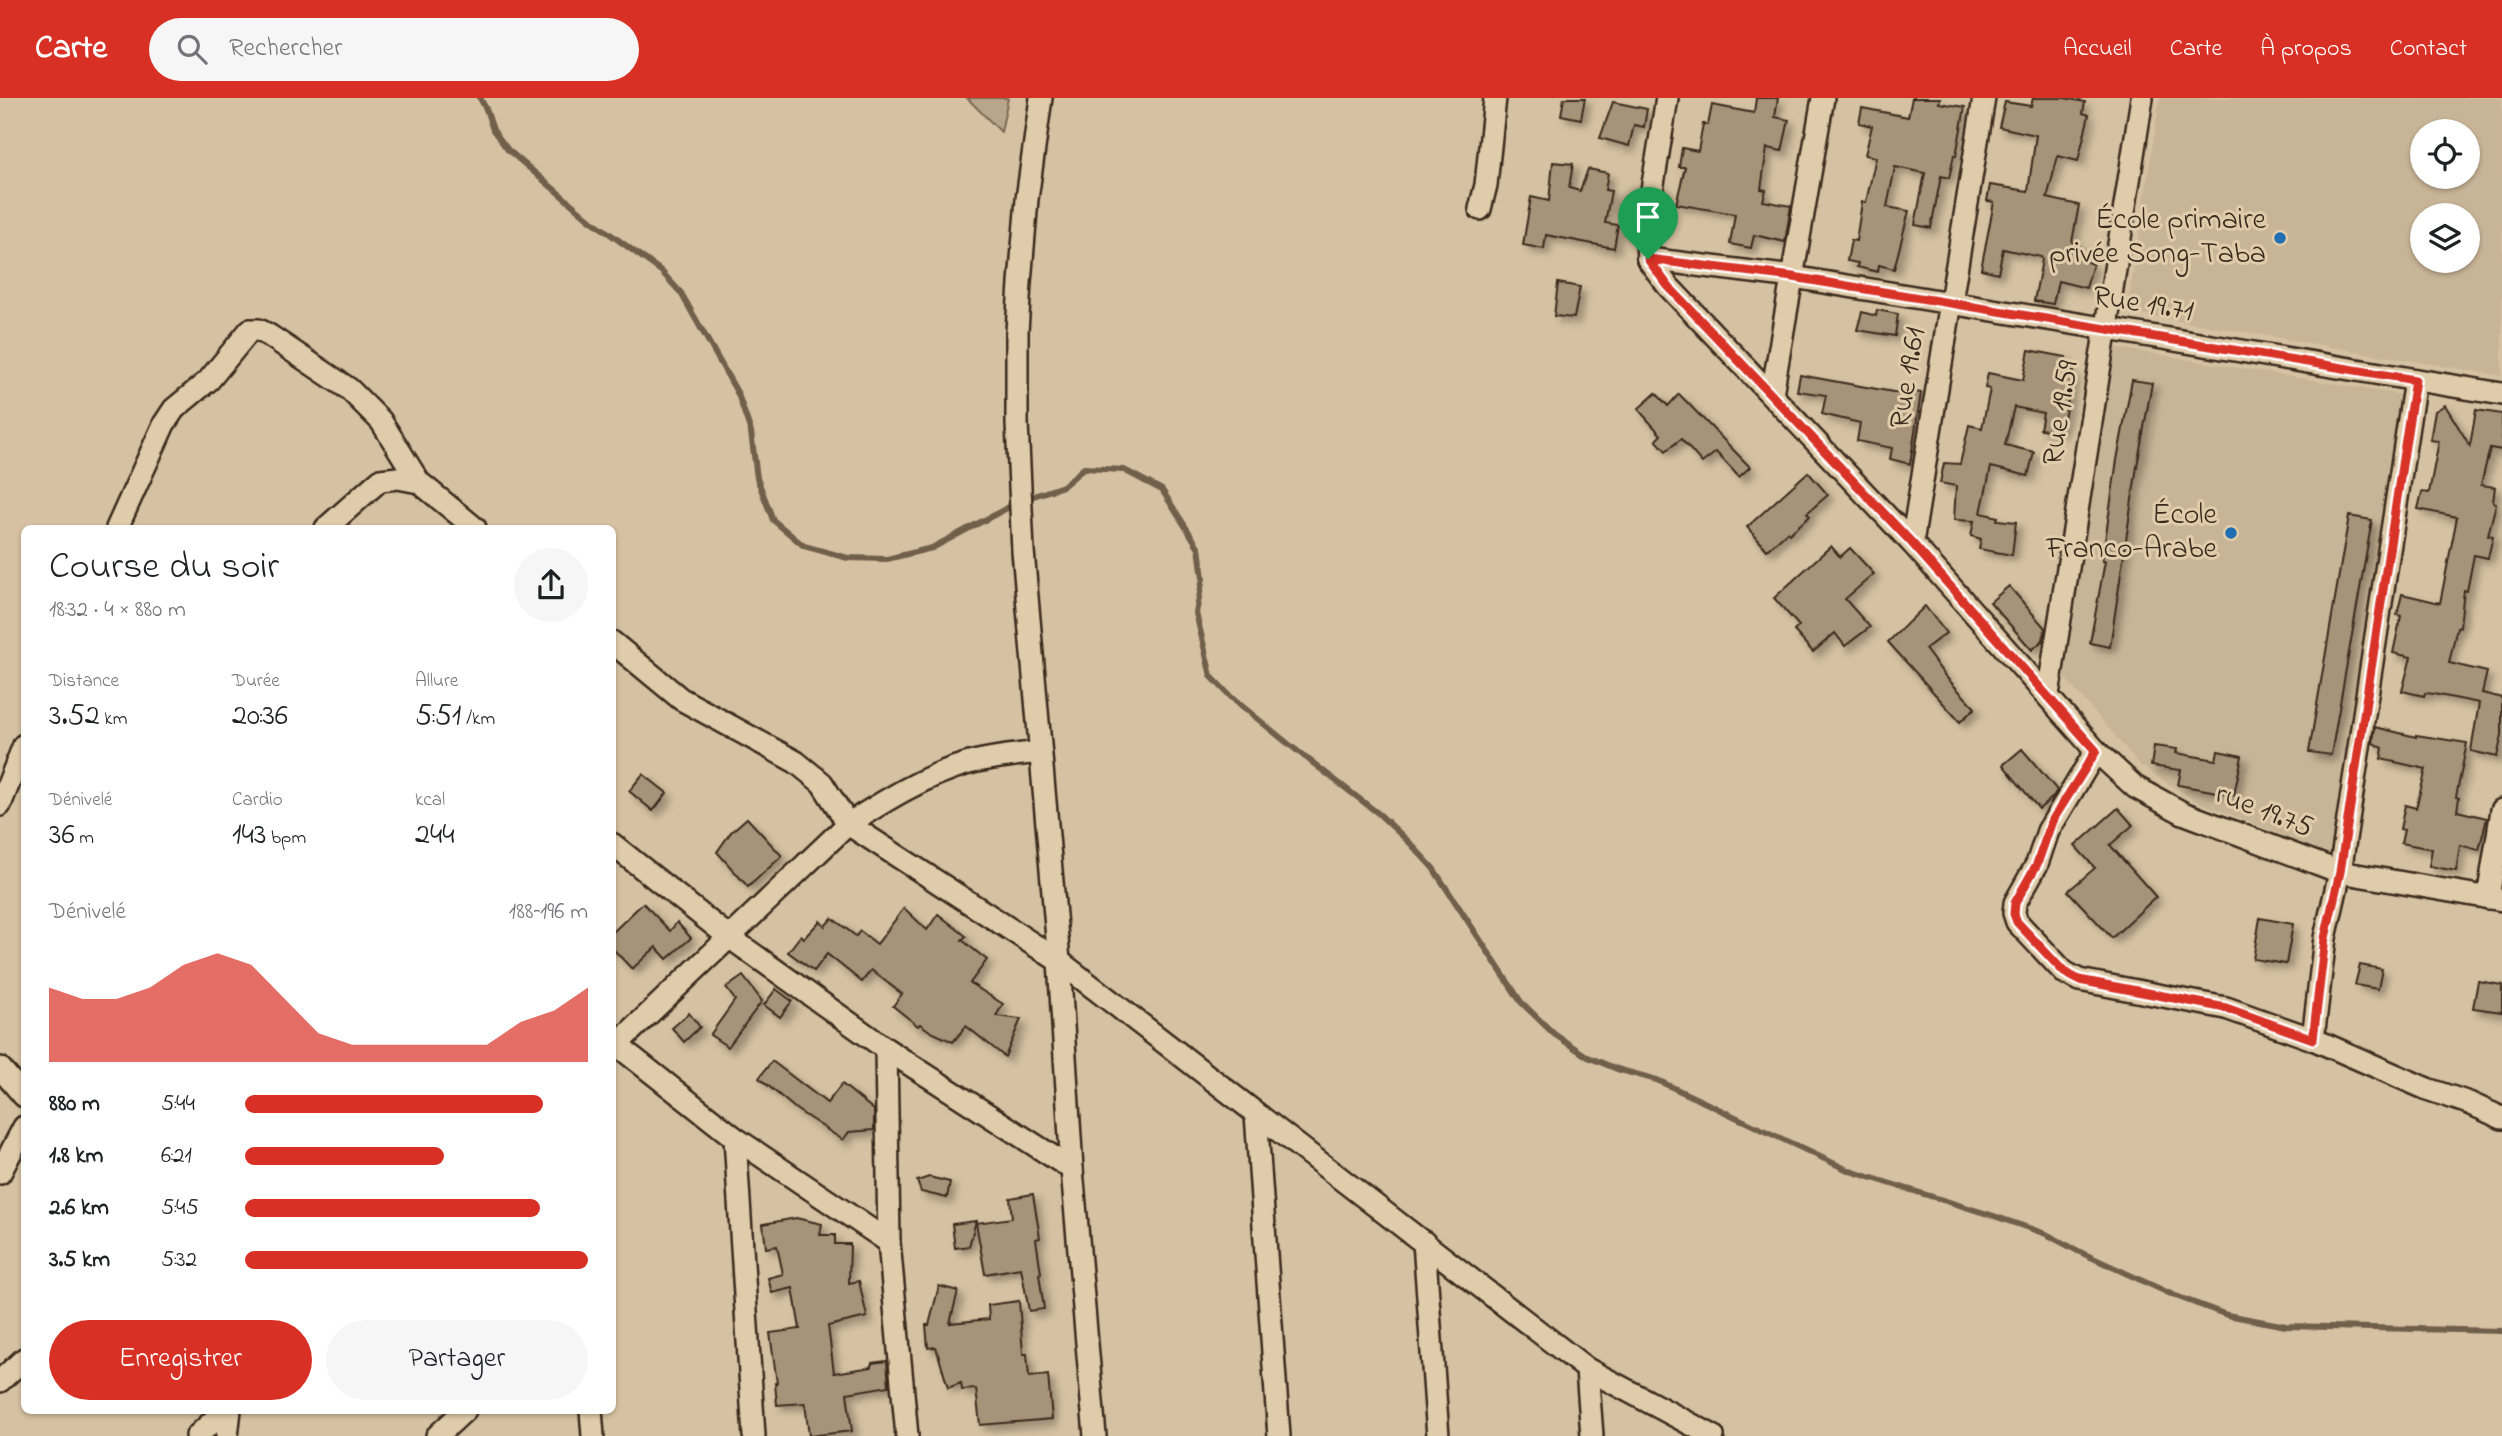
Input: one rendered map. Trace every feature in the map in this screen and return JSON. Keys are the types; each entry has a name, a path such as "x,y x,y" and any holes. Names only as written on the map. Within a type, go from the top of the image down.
{"street":[{"path":"1041,98 1027,199 1017,332 1020,480 1023,551 1059,961 1072,1169 1095,1436"},
{"path":"1480,209 1486,185 1495,98"},
{"path":"1648,259 1646,227 1667,98"},
{"path":"1772,394 1823,98"},
{"name":"Rue 19.61","path":"1912,543 1984,98"},
{"name":"Rue 19.59","path":"2048,695 2142,98"},
{"name":"Rue 19.71","path":"1648,259 1793,277 2502,394"},
{"name":"rue 19.75","path":"1648,259 1668,286 1912,543 2096,751 2135,787 2183,813 2340,872 2495,899"},
{"path":"118,525 164,424 174,410 209,380 250,330 270,335 349,389 381,421 419,482 471,525"},
{"path":"2313,1039 2325,938 2340,872 2415,380"},
{"path":"329,525 380,480 398,478 419,482"},
{"path":"616,645 681,699 796,762 822,783 848,824 1059,961 1587,1369 1713,1436"},
{"path":"2096,751 2052,821 2037,864 2015,903 2014,914 2017,922 2064,972 2079,980 2226,1008 2313,1039 2427,1089 2502,1118"},
{"path":"0,804 21,752"},
{"path":"616,1046 848,824 937,774 970,763 1040,752"},
{"path":"2495,899 2502,810"},
{"path":"616,847 729,937 886,1049 1072,1169"},
{"path":"616,1048 735,1138 889,1242"},
{"path":"886,1049 889,1242 907,1436"},
{"path":"0,1068 21,1092"},
{"path":"1256,1114 1279,1436"},
{"path":"0,1173 21,1133"},
{"path":"735,1138 754,1436"},
{"path":"1424,1242 1437,1436"},
{"path":"0,1381 21,1362"},
{"path":"1587,1369 1592,1436"},
{"path":"197,1436 223,1414"},
{"path":"227,1436 228,1414"},
{"path":"437,1436 461,1414"},
{"path":"591,1414 593,1436"}],"shaded area":[{"path":"967,98 1008,98 1001,132"},
{"name":"École primaire privée Song-Taba","path":"2160,98 2502,98 2502,376 2127,312"},
{"name":"École Franco-Arabe","path":"2112,347 2401,395 2330,854 2194,800 2140,765 2060,672"}],"building":[{"path":"1564,98 1585,98 1581,119 1561,115"},
{"path":"1756,98 1778,98 1775,117 1789,120 1782,151 1767,148 1761,189 1766,190 1763,201 1791,206 1785,242 1754,235 1751,248 1730,244 1735,214 1676,204 1685,167 1679,167 1682,148 1698,151 1703,124 1708,125 1712,105 1754,113"},
{"path":"1912,98 1940,98 1939,103 1965,107 1949,178 1941,176 1931,228 1915,225 1925,173 1895,167 1887,207 1909,211 1894,269 1879,265 1878,272 1857,267 1858,263 1847,261 1851,240 1856,241 1862,202 1866,202 1876,157 1865,155 1872,126 1859,123 1862,108 1908,117"},
{"path":"2033,98 2064,98 2085,102 2083,113 2089,115 2078,161 2058,156 2047,198 2079,205 2072,242 2079,243 2075,258 2093,264 2086,288 2058,281 2053,304 2034,301 2041,257 2003,249 1998,273 1981,269 1994,202 1987,201 1990,185 2028,191 2036,135 1999,127 2005,102 2031,106"},
{"path":"1613,102 1647,109 1644,127 1634,125 1629,146 1600,138"},
{"path":"1553,162 1573,164 1569,188 1580,191 1588,169 1608,173 1605,190 1611,191 1605,223 1618,225 1614,248 1546,235 1544,249 1523,245 1531,197 1549,201"},
{"path":"1558,283 1580,287 1574,318 1554,316"},
{"path":"1877,310 1898,314 1895,336 1857,330 1862,312 1876,316"},
{"path":"2029,350 2066,357 2063,370 2074,372 2061,432 2040,429 2043,413 2014,407 2005,445 2034,452 2028,476 1991,467 1981,513 1998,517 1997,520 2016,522 2012,555 1979,549 1981,539 1971,536 1974,521 1954,520 1956,486 1940,483 1944,463 1960,464 1969,425 1982,428 1990,389 1985,388 1988,373 2023,380"},
{"path":"1800,375 1899,393 1899,389 1921,393 1910,464 1890,459 1892,448 1857,441 1860,423 1822,414 1826,395 1797,391"},
{"path":"2132,380 2152,383 2110,647 2090,643 2105,561 2102,561 2117,460"},
{"path":"1656,393 1668,406 1679,394 1750,467 1739,477 1716,452 1702,463 1681,439 1666,451 1656,440 1661,435 1638,409"},
{"path":"2445,405 2470,446 2476,410 2502,414 2502,450 2490,448 2481,485 2495,487 2493,502 2496,504 2488,535 2493,536 2488,558 2474,555 2467,591 2464,590 2460,627 2457,627 2449,663 2487,672 2482,693 2502,698 2502,735 2497,757 2471,751 2479,703 2402,691 2411,657 2393,653 2401,616 2397,615 2402,594 2440,603 2457,517 2418,509 2422,492 2429,493 2439,441 2430,440 2435,411"},
{"path":"1808,472 1828,495 1807,513 1810,516 1767,550 1747,527"},
{"path":"2349,516 2372,520 2331,755 2309,752"},
{"path":"1831,546 1840,557 1850,548 1874,574 1845,599 1870,627 1845,646 1835,633 1813,652 1794,631 1799,626 1774,598"},
{"path":"2009,586 2045,628 2043,640 2032,650 1990,602"},
{"path":"1925,606 1946,633 1925,649 1975,708 1960,722 1888,642"},
{"path":"2375,727 2416,737 2467,743 2456,797 2459,798 2457,811 2487,818 2479,850 2460,845 2456,871 2429,866 2432,849 2401,843 2404,830 2400,829 2405,805 2416,808 2426,769 2381,759 2383,748 2373,743"},
{"path":"2154,746 2177,749 2176,753 2216,760 2218,751 2242,756 2234,795 2178,785 2181,770 2151,766"},
{"path":"2022,749 2057,790 2039,809 2003,765"},
{"path":"643,774 667,793 653,811 629,791"},
{"path":"2118,808 2133,825 2110,845 2156,897 2112,938 2068,891 2095,868 2075,846"},
{"path":"747,818 782,856 748,887 717,852 731,832"},
{"path":"643,903 670,931 677,922 691,938 667,959 656,947 632,969 616,952 616,929"},
{"path":"904,908 927,930 938,914 966,936 962,940 987,960 970,983 1003,1004 996,1016 1021,1019 1005,1057 966,1026 953,1042 920,1024 918,1026 893,1006 902,994 871,970 862,982 827,954 814,971 788,952 801,935 804,938 820,921 825,926 832,918 856,936 860,931 877,944"},
{"path":"2260,918 2293,924 2286,964 2253,959"},
{"path":"2360,965 2382,969 2378,989 2355,985"},
{"path":"743,976 762,1001 728,1047 710,1035 735,1000 726,988"},
{"path":"2478,981 2502,985 2502,1012 2473,1008"},
{"path":"776,989 792,1001 780,1017 764,1005"},
{"path":"689,1013 700,1027 684,1042 672,1028"},
{"path":"772,1061 827,1103 842,1084 874,1110 874,1130 849,1132 843,1140 797,1110 759,1078"},
{"path":"929,1177 950,1182 947,1198 921,1192 917,1181"},
{"path":"1033,1194 1040,1238 1036,1239 1044,1309 1029,1311 1021,1268 985,1274 976,1223 1012,1218 1010,1198"},
{"path":"796,1218 822,1224 820,1235 835,1235 835,1244 850,1244 849,1283 859,1281 867,1317 828,1326 834,1373 872,1367 872,1363 887,1361 889,1386 847,1393 852,1431 809,1436 805,1403 777,1405 777,1383 770,1333 800,1329 793,1288 772,1293 768,1278 783,1274 777,1246 766,1248 763,1224"},
{"path":"976,1221 969,1246 955,1248 952,1224"},
{"path":"939,1286 958,1291 950,1323 989,1319 988,1305 1019,1301 1023,1354 1027,1354 1029,1377 1048,1375 1052,1419 980,1425 976,1389 962,1390 961,1383 948,1388 936,1347 928,1348 926,1325 929,1325"}],"waterway":[{"path":"480,98 493,130 508,150 588,218 661,271 681,293 738,394 751,432 757,478 773,520 804,546 848,558 887,559 932,548 1022,500 1063,486 1084,468 1124,470 1162,490 1199,548 1203,578 1196,613 1211,676 1231,697 1379,814 1410,843 1433,868 1521,1002 1554,1034 1588,1057 1617,1069 1657,1080 1850,1171 2046,1234 2173,1295 2227,1315 2286,1326 2502,1331"}],"place":[{"name":"École primaire privée Song-Taba","path":"2280,238"},
{"name":"École Franco-Arabe","path":"2231,533"}],"route":[{"path":"1648,259 1793,277 2415,380 2340,872 2325,938 2313,1039 2226,1008 2079,980 2064,972 2017,922 2014,914 2015,903 2037,864 2052,821 2096,751 1912,543 1668,286 1648,259"}]}
